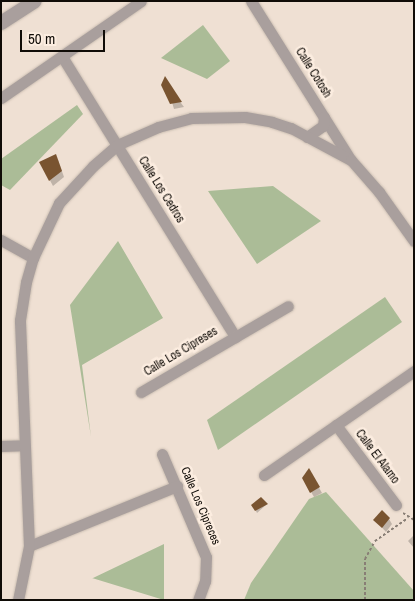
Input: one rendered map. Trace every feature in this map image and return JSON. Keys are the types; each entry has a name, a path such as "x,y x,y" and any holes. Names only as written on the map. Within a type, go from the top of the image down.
{"street":[{"path":"1,23 35,1"},
{"path":"1,98 63,58 141,1"},
{"name":"Calle Cotosh","path":"251,1 351,160"},
{"name":"Calle Los Cedros","path":"63,58 235,336"},
{"path":"18,600 29,546 20,320 33,258 59,203 117,145 158,127 191,118 220,116 272,122 307,137 351,160 379,192 414,241"},
{"path":"307,137 323,126 324,117"},
{"path":"1,240 33,258"},
{"name":"Calle Los Cipreses","path":"141,392 288,306"},
{"path":"264,475 414,371"},
{"name":"Calle El Alamo","path":"336,425 396,505"},
{"path":"1,446 24,445"},
{"name":"Calle Los Cipreces","path":"162,454 178,486 206,557 205,581 198,600"},
{"path":"29,546 178,486"}],"path":[{"path":"365,600 365,559 375,541 408,518 414,520"}],"green space":[{"path":"203,25 230,61 207,79 161,58"},
{"path":"77,105 83,114 10,190 1,185 1,159"},
{"path":"273,186 321,221 257,264 208,191"},
{"path":"118,241 163,318 82,365 91,437 70,305"},
{"path":"385,297 402,322 218,450 207,420"},
{"path":"326,492 414,591 414,600 244,600 251,583 309,499"},
{"path":"164,544 164,600 92,578 93,578"}],"building":[{"path":"165,76 182,102 170,104 161,85"},
{"path":"56,154 62,171 49,181 39,162"},
{"path":"309,468 320,487 310,493 302,478"},
{"path":"261,497 268,504 255,511 251,505"},
{"path":"382,510 390,518 382,528 373,520"}]}
